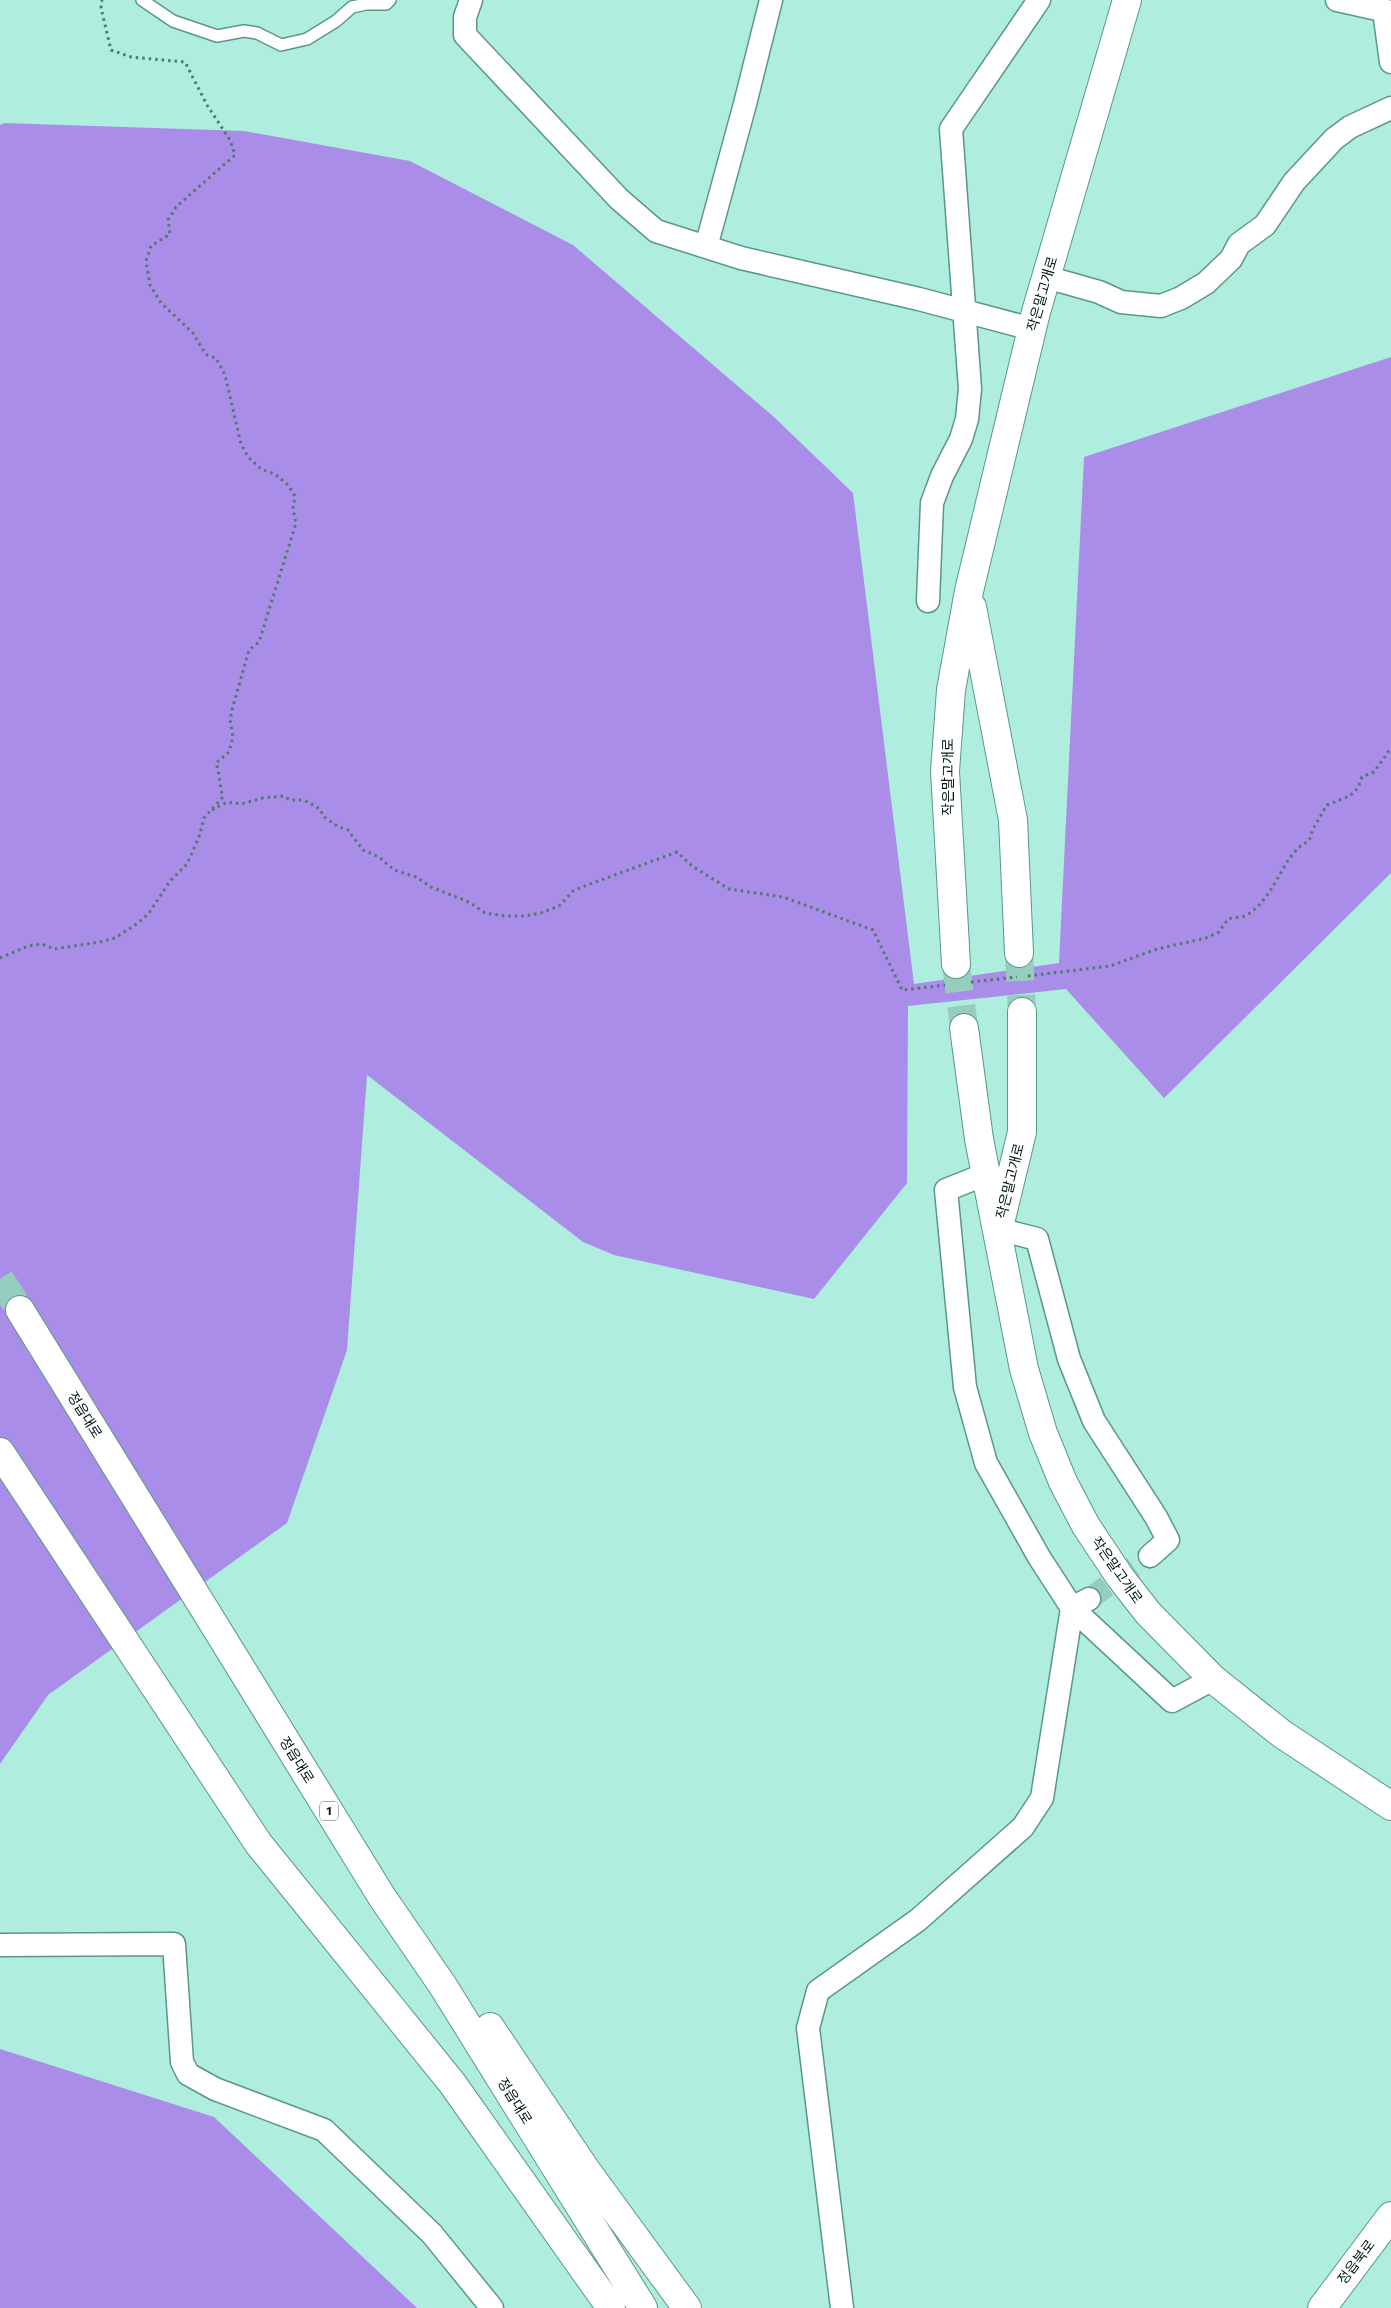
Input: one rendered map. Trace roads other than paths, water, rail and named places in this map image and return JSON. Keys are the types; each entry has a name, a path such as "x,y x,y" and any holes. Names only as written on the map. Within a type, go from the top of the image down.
{"main road":[{"name":"작은말고개로","path":"957,977 945,771 951,690 968,591 1046,276 1127,0"},
{"name":"작은말고개로","path":"968,591 1013,820 1019,954"},
{"name":"작은말고개로","path":"998,1229 1022,1132 1022,1012"},
{"name":"작은말고개로","path":"964,1028 979,1139 1024,1368 1043,1433 1063,1482 1086,1526 1120,1577 1148,1613 1214,1679 1282,1734 1391,1806"},
{"name":"정읍대로","path":"20,1310 382,1897 443,1986 643,2308"},
{"path":"0,1452 258,1843 452,2083 611,2308"},
{"path":"382,1897 434,1942 586,2170 687,2308"},
{"path":"452,2083 590,2308"},
{"name":"정읍북로","path":"1322,2308 1391,2216"}],"street":[{"path":"471,0 465,17 465,35 619,199 656,231 741,258 963,311 1032,330"},
{"path":"706,247 746,104 771,0"},
{"path":"928,602 932,503 942,476 956,451 967,420 970,389 951,128 1038,0"},
{"path":"1337,0 1387,12 1388,50 1391,62"},
{"path":"1046,276 1099,292 1121,302 1161,306 1181,298 1206,284 1231,259 1239,244 1265,226 1294,182 1334,139 1350,127 1391,108"},
{"path":"986,1174 946,1190 965,1387 986,1463 1039,1557 1080,1604 1172,1701 1214,1679"},
{"path":"998,1229 1037,1238 1069,1359 1094,1421 1156,1517 1168,1540 1150,1556"},
{"path":"842,2308 808,2028 818,1991 918,1920 1023,1827 1042,1798 1080,1604"},
{"path":"0,1945 174,1944 182,2062 188,2074 215,2089 324,2130 432,2234 492,2308"}],"lane":[{"path":"142,0 173,21 217,36 244,31 257,33 281,45 308,39 336,21 352,7 366,4 386,4 390,0"}],"tunnel":[{"path":"1019,953 1022,1012"},
{"path":"956,964 964,1028"},
{"path":"0,1279 20,1310"},
{"path":"1089,1599 1150,1556"}]}
